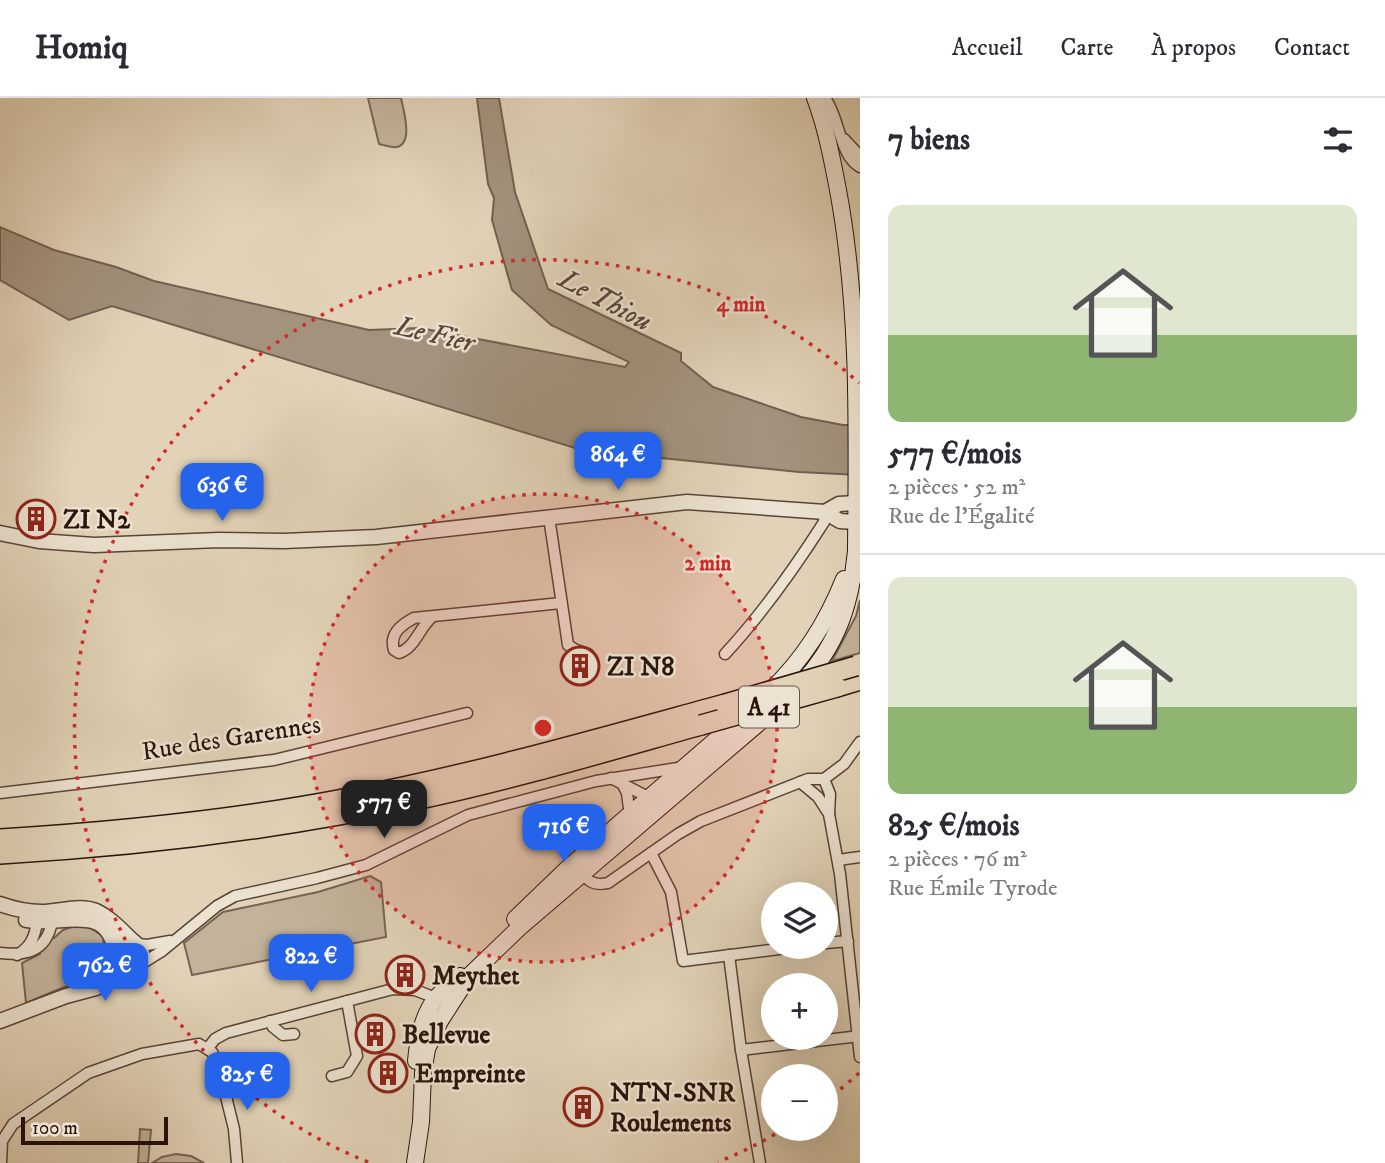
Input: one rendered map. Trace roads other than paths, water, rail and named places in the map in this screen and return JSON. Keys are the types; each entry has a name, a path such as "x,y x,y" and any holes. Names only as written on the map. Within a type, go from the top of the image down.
{"highway":[{"name":"A 41","path":"0,854 197,838 334,816 518,776 837,687 859,670"},
{"name":"A 41","path":"0,839 136,829 338,800 523,759 859,670"}],"main road":[{"path":"805,98 824,133"},
{"path":"415,1163 421,1122 424,1064 435,1006 488,955 583,875 661,799 765,718 816,668 832,644 853,576 858,375 846,240 833,162 815,98"},
{"path":"407,1163 418,1039 435,1006 544,890 630,816 661,799 687,766 787,676 819,633 845,577 855,527"}],"street":[{"path":"825,98 848,156 860,167"},
{"path":"842,136 860,156"},
{"path":"825,512 857,498"},
{"path":"0,533 39,541 94,545 176,541 313,541 376,537 687,502 825,512 855,527"},
{"path":"724,654 754,622 784,582 824,522 825,512"},
{"path":"549,517 568,645 588,654"},
{"path":"432,617 561,603"},
{"name":"Rue des Garennes","path":"0,793 274,760 467,713"},
{"path":"585,853 579,865 583,875 595,884 608,883 701,821 800,782 814,778 824,779 844,764 860,742"},
{"path":"0,1021 66,996 96,988 118,974 134,968 217,906 235,896 357,868 382,859 467,815 635,775 687,766"},
{"path":"635,775 647,779 661,799"},
{"path":"824,779 830,794 829,814 838,860 860,1057"},
{"path":"616,781 661,799"},
{"path":"616,781 627,793 630,816"},
{"path":"800,782 818,797 829,814"},
{"path":"651,853 671,892 683,961 761,951"},
{"path":"838,860 860,857"},
{"path":"0,905 31,912 94,910 136,943 142,956 134,968"},
{"path":"0,905 15,916 37,922 80,918 97,922 109,932 118,966 134,968"},
{"path":"37,922 68,911"},
{"path":"17,955 25,950 33,939 37,922"},
{"path":"0,953 17,955 34,951 47,935 52,922"},
{"path":"66,996 103,974 124,941 160,944 176,939"},
{"path":"838,942 848,941"},
{"path":"729,955 741,1050 760,1163"},
{"path":"208,1048 226,1032 402,988 435,1006"},
{"path":"332,1076 346,1072 356,1056 347,1001"},
{"path":"270,1021 278,1032 294,1034"},
{"path":"741,1050 859,1036"},
{"path":"1,1163 2,1135 17,1120 97,1069 142,1054 199,1044 208,1048 215,1056 226,1090 236,1140 237,1163"}],"water":[{"name":"Le Fier","path":"477,98 499,98 515,192 548,289 681,353 681,361 713,387 801,417 843,425 860,425 860,475 799,472 632,455 604,442 575,448 112,306 69,320 0,280 0,227 54,250 116,267 154,281 369,330 420,328 625,367 629,362 551,325 512,290 492,220 494,198 488,184"}],"place":[{"name":"ZI N2","path":"36,519"},
{"name":"ZI N8","path":"580,666"},
{"name":"Meythet","path":"405,975"},
{"name":"Bellevue","path":"375,1034"},
{"name":"Empreinte","path":"388,1073"},
{"name":"NTN-SNR Roulements","path":"583,1107"}],"water label":[{"name":"Le Thiou","path":"606,299"}]}
